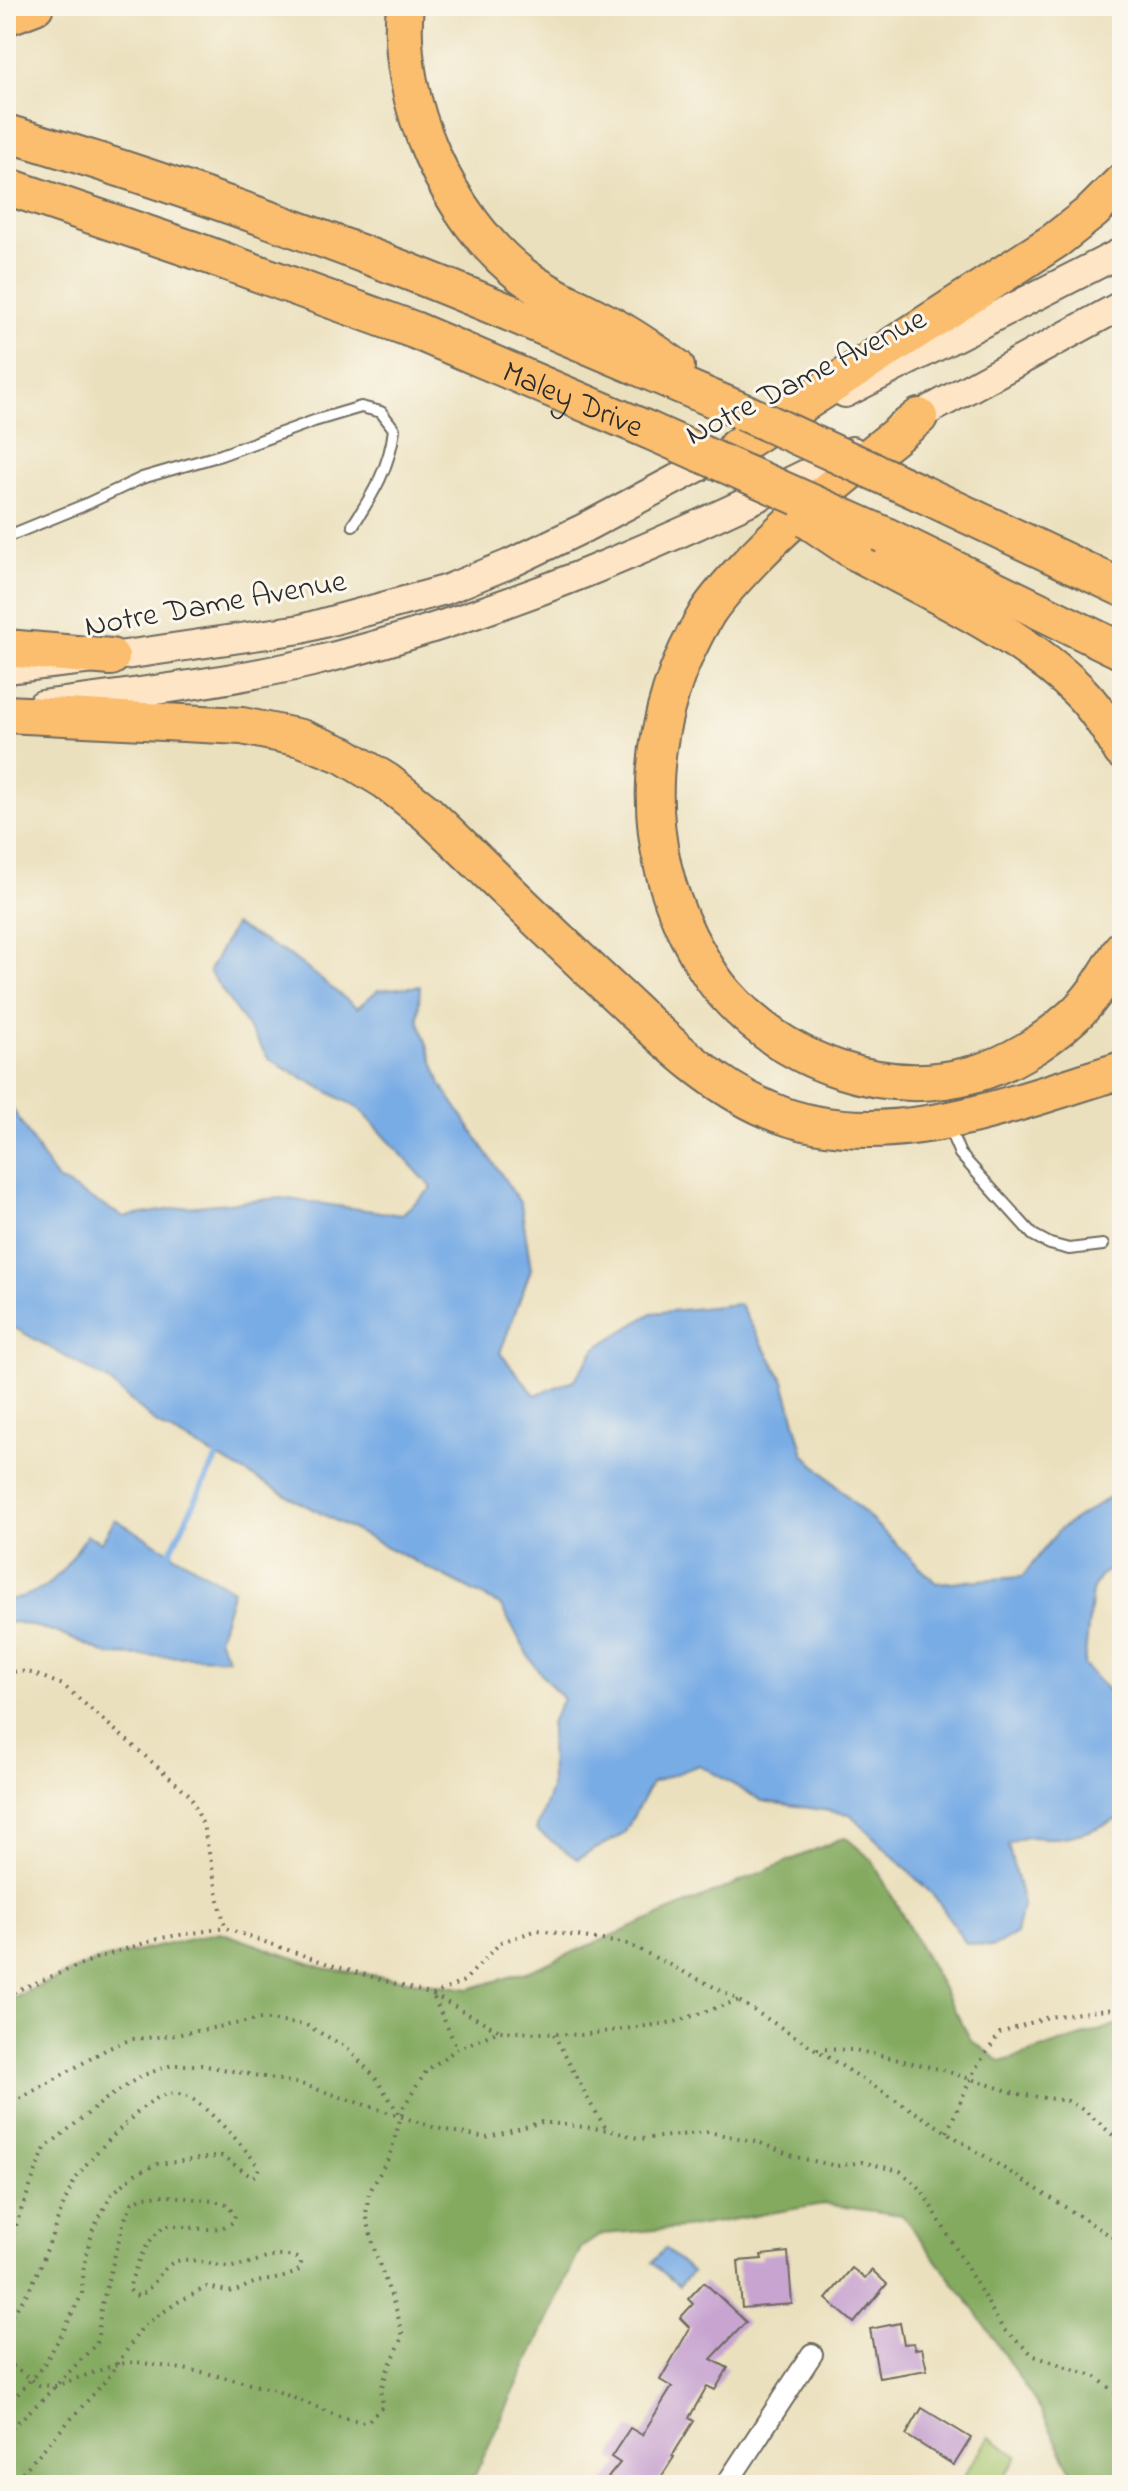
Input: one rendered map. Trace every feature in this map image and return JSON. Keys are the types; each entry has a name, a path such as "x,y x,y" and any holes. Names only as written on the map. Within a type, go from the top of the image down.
{"highway":[{"path":"6,17 35,6"},
{"path":"405,6 405,51 412,94 428,148 470,220 495,252 525,277 626,333 744,412"},
{"name":"Maley Drive","path":"6,133 169,184 390,265 744,412 1122,588"},
{"path":"737,460 1056,240 1093,211 1122,182"},
{"name":"Maley Drive","path":"6,187 194,250 414,330 648,430 737,460 869,543 1122,651"},
{"path":"919,417 768,544 708,612 691,645 670,697 655,764 653,805 668,886 680,920 700,960 726,996 779,1040 804,1056 833,1067 860,1075 910,1081 974,1074 1013,1058 1073,1016 1097,990 1122,949"},
{"path":"869,543 1012,640 1078,690 1105,722 1122,751"},
{"path":"6,648 111,657"},
{"path":"6,712 242,726 301,738 343,755 386,781 428,814 661,1036 729,1088 770,1111 814,1124 867,1129 905,1128 947,1122 1122,1070"}],"main road":[{"name":"Notre Dame Avenue","path":"6,669 301,629 445,590 737,460 1122,252"},
{"path":"6,712 311,662 532,596 800,477 919,417 1122,305"}],"street":[{"path":"726,2485 812,2354"}],"lane":[{"path":"6,537 142,478 221,455 361,407 381,412 394,429 392,451 379,486 353,525"},
{"path":"947,1122 960,1154 1033,1235 1069,1249 1103,1245"}],"path":[{"path":"6,1673 32,1673 63,1685 190,1795 203,1825 225,1928"},
{"path":"6,1995 60,1972 161,1938 225,1928 328,1964 433,1995 499,2031 581,2035 675,2022 739,2000"},
{"path":"433,1995 464,1981 501,1942 538,1930 628,1944 739,2000 1122,2243"},
{"path":"433,1995 457,2049"},
{"path":"947,2132 971,2079 1000,2033 1048,2017 1122,2008"},
{"path":"6,2107 109,2048 132,2039 170,2036 261,2019 306,2025 346,2047 374,2076 401,2117"},
{"path":"6,2361 39,2385 56,2386 117,2364 136,2362 274,2390 339,2416 361,2422 369,2420 383,2406 381,2390 403,2337 366,2214 369,2193 390,2155 404,2106 427,2070 457,2049 499,2031"},
{"path":"554,2034 590,2103 608,2130"},
{"path":"816,2049 855,2050 939,2069 1018,2094 1068,2101 1085,2111 1122,2143"},
{"path":"6,2256 45,2148 106,2099 141,2076 172,2065 201,2065 301,2084 436,2128 486,2138 542,2122 608,2130 641,2139 708,2132 758,2142 795,2157 837,2166 862,2162 900,2171 921,2189 1003,2329 1034,2356 1096,2377 1122,2398"},
{"path":"6,2320 31,2282 82,2168 145,2105 168,2093 187,2096 248,2151 259,2168 252,2177 222,2156 194,2158 158,2164 135,2174 112,2194 93,2229 84,2266 82,2294 43,2366 6,2407"},
{"path":"6,2433 97,2343 101,2308 124,2221 132,2203 143,2197 161,2195 200,2199 226,2204 235,2215 233,2222 226,2227 210,2229 166,2225 152,2236 139,2258 129,2289 138,2296 146,2293 171,2263 183,2260 232,2267 282,2256 299,2259 300,2269 281,2278 256,2282 233,2292 207,2287 143,2326 108,2378 11,2485"}],"green space":[{"path":"845,1837 872,1860 971,2040 1001,2062 1122,2023 1122,2485 1079,2485 1041,2411 976,2312 902,2215 823,2204 684,2228 602,2234 581,2248 475,2475 458,2485 6,2485 6,2001 93,1962 220,1932 323,1968 469,1989 529,1971"},
{"path":"989,2437 1018,2456 999,2485 958,2485"}],"water":[{"path":"234,925 291,956 357,1008 378,990 420,986 418,1019 441,1084 521,1204 531,1269 500,1353 535,1395 574,1380 596,1348 652,1313 739,1304 784,1381 804,1454 936,1583 1022,1577 1060,1529 1122,1489 1122,1560 1100,1576 1092,1591 1084,1665 1122,1706 1122,1817 1073,1835 1026,1837 1008,1845 1023,1903 1016,1934 993,1947 966,1943 935,1897 850,1814 762,1801 699,1765 651,1783 624,1834 577,1859 536,1830 551,1789 550,1724 563,1699 533,1664 500,1605 299,1502 157,1424 107,1380 6,1323 6,1090 9,1103 56,1179 124,1217 186,1207 281,1198 401,1215 432,1188 360,1109 270,1060 209,971"},
{"path":"115,1519 233,1590 218,1639 228,1658 109,1655 56,1632 16,1622 6,1623 6,1600 22,1597 46,1586 63,1569 87,1535 101,1542"},
{"path":"665,2248 692,2272 679,2286 652,2263"}],"building":[{"path":"788,2252 792,2304 742,2308 738,2261"},
{"path":"852,2268 865,2278 872,2270 887,2284 854,2323 826,2299"},
{"path":"704,2282 746,2322 711,2359 728,2368 715,2390 707,2386 689,2418 694,2421 656,2485 602,2485 620,2463 611,2457 630,2428 642,2435 672,2387 660,2380 690,2328 680,2318 693,2304 688,2299"},
{"path":"900,2323 904,2344 914,2343 915,2349 922,2348 927,2370 879,2378 870,2329"},
{"path":"922,2408 971,2438 954,2465 906,2435"}],"waterway":[{"path":"170,1552 217,1457"}]}
